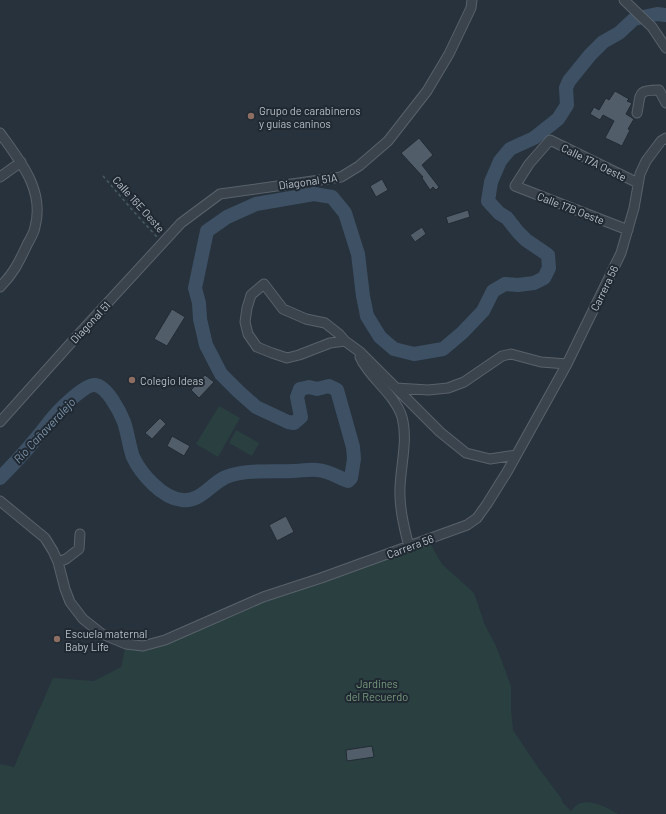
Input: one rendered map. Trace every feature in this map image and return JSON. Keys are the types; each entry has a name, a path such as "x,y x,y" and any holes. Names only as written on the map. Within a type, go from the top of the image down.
{"street":[{"name":"Diagonal 51A","path":"181,223 220,194 341,177 359,166 388,141 427,91 449,54 471,8 472,0"},
{"path":"627,3 652,27 666,48"},
{"path":"637,114 641,93 645,90 659,90 666,103"},
{"path":"0,133 21,162 37,195 37,215 35,228 12,275 0,287"},
{"name":"Carrera 56","path":"0,501 45,538 58,562 70,602 83,619 102,634 126,644 143,646 165,640 263,596 321,578 467,525 477,518 487,504 567,364 622,253 640,174 646,161 666,138"},
{"name":"Calle 17A Oeste","path":"515,186 529,164 550,140 638,183"},
{"path":"0,177 21,162"},
{"name":"Calle 17B Oeste","path":"515,186 628,230"},
{"name":"Diagonal 51","path":"0,422 181,223"},
{"path":"345,342 330,343 287,358 257,347 248,334 245,322 251,295 264,284 282,309 306,319 325,323 339,334 345,342 360,352 440,432 466,453 490,459 516,455"},
{"path":"360,352 360,358 365,366 394,403 401,415 404,433 404,452 400,487 401,513 409,547"},
{"path":"396,388 428,390 448,388 464,382 502,356 511,354 541,362 567,364"},
{"path":"58,562 66,559 79,549 80,534"}],"path":[{"name":"Calle 16E Oeste","path":"103,176 134,212 163,242"}],"green space":[{"path":"219,406 240,418 218,457 196,444"},
{"path":"236,430 259,443 252,456 229,443"},
{"name":"Jardines del Recuerdo","path":"428,540 442,564 474,593 484,623 496,646 511,686 513,730 535,763 561,798 563,803 571,811 578,804 588,802 599,804 618,814 0,814 0,764 14,767 53,678 94,681 121,667 126,644 143,646 214,617"}],"building":[{"path":"615,91 629,99 627,101 632,103 626,114 634,119 628,129 630,130 622,146 605,138 614,121 603,115 600,120 590,114 594,107 599,110 606,98 609,100"},
{"path":"419,138 433,155 422,165 439,187 436,190 433,187 430,190 422,178 423,177 401,153"},
{"path":"382,179 388,190 376,197 370,186"},
{"path":"468,210 470,217 448,224 446,217"},
{"path":"422,227 426,234 415,242 410,235"},
{"path":"172,309 185,317 167,346 154,339"},
{"path":"205,375 214,382 199,398 191,390"},
{"path":"160,418 166,424 152,439 145,433"},
{"path":"172,436 190,446 184,456 167,446"},
{"path":"286,516 294,532 277,541 269,525"},
{"path":"372,746 374,757 347,761 346,750"}],"waterway":[{"name":"Río Cañaveralejo","path":"0,478 64,405 84,389 95,385 100,386 104,390 119,412 124,422 130,449 141,471 160,490 174,498 182,500 195,498 226,477 234,474 250,472 317,470 330,473 348,481 351,478 354,459 353,447 337,390 329,386 317,389 309,387 300,389 297,397 301,417 294,423 288,422 256,407 221,374 206,345 195,288 207,231 227,217 256,204 314,194 332,197 345,213 358,254 367,316 380,337 394,349 414,354 443,349 462,333 483,311 493,291 505,284 518,285 534,283 544,278 549,268 548,255 526,240 507,218 499,213 488,201 491,182 500,161 510,149 534,138 558,119 567,105 566,88 569,81 590,55 603,42 619,33 634,19 657,14 666,15"}],"place":[{"name":"Grupo de carabineros y guías caninos","path":"251,116"},
{"name":"Colegio Ideas","path":"132,380"},
{"name":"Escuela maternal Baby Life","path":"57,639"}]}
